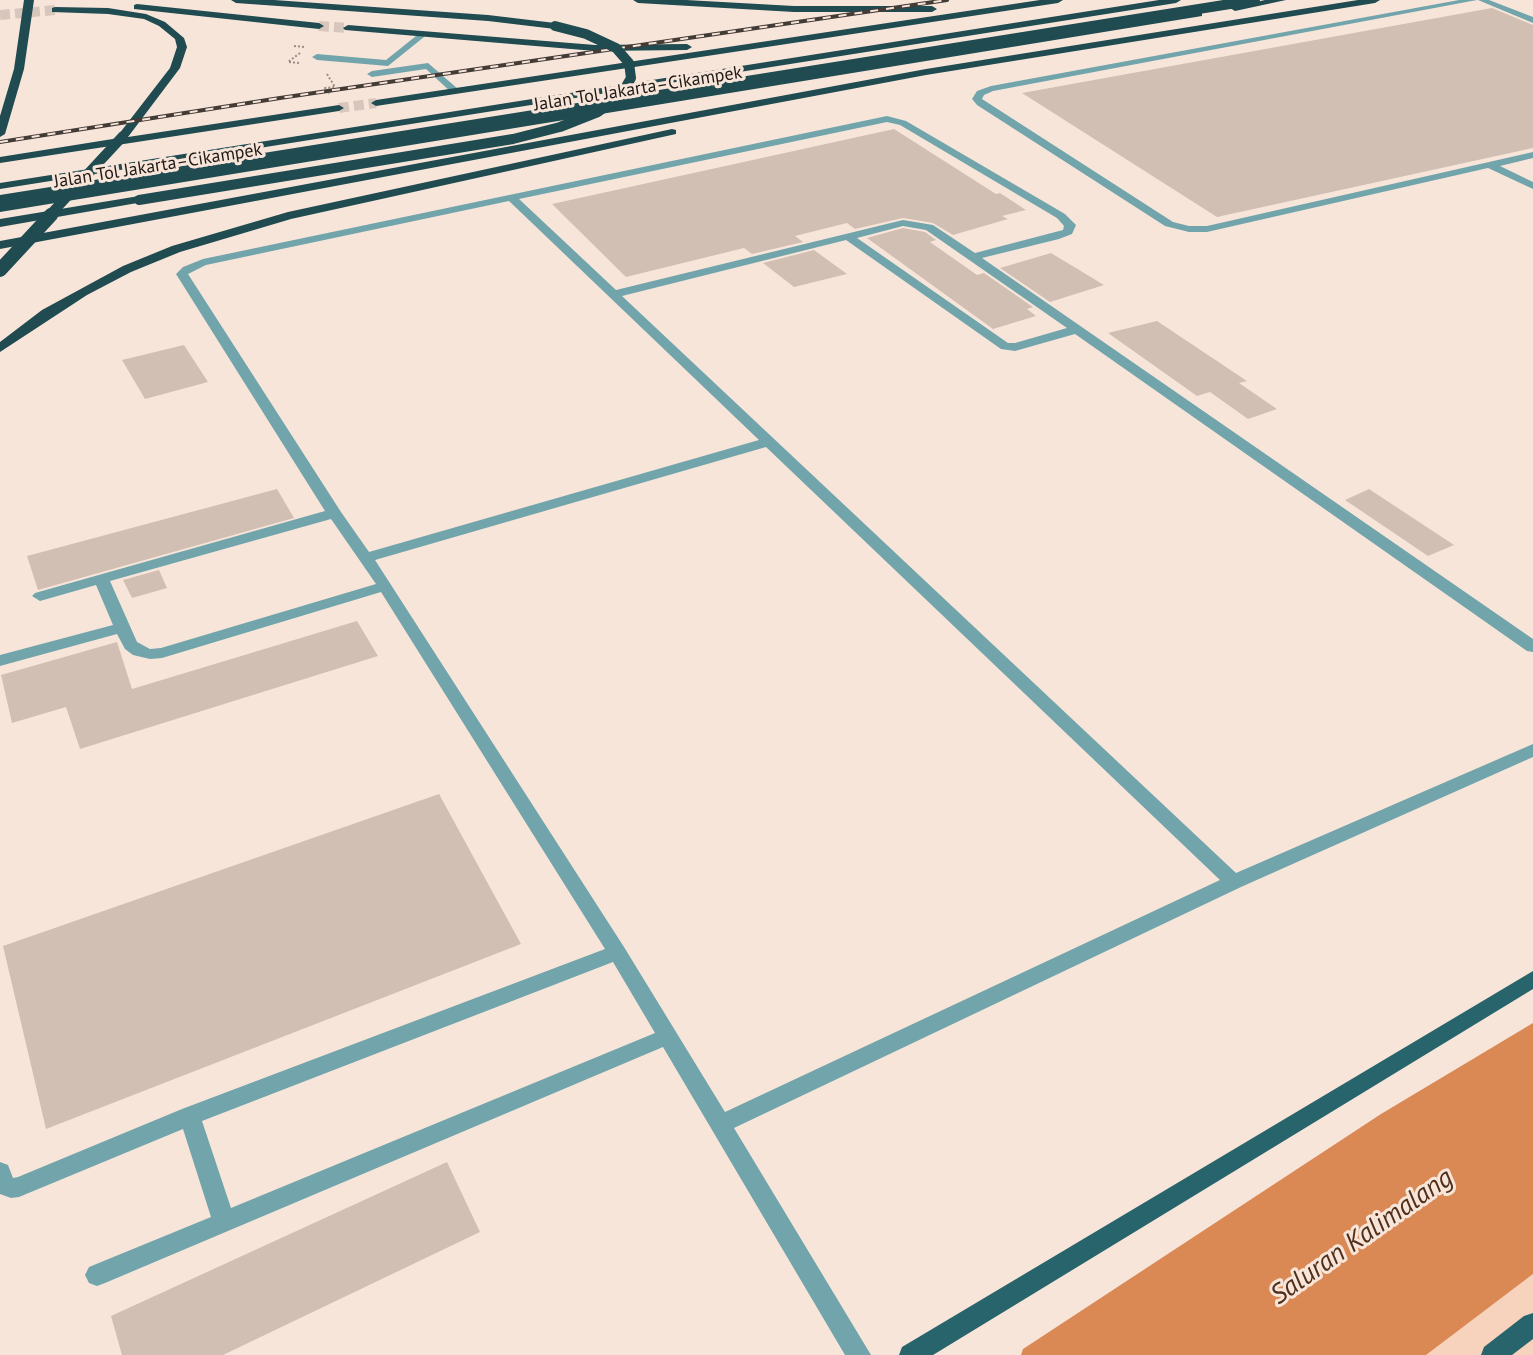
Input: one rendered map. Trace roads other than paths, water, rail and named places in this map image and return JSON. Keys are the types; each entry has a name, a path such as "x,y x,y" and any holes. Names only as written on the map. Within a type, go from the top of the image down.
{"highway":[{"path":"0,134 19,69 28,0"},
{"path":"76,0 319,26"},
{"path":"0,223 513,139 560,128 598,112 621,94 631,78 629,63 616,48 586,34 555,26 488,18 236,0"},
{"path":"638,0 894,10 1035,0"},
{"path":"376,103 1058,0"},
{"name":"Jalan Tol Jakarta–Cikampek","path":"0,186 1176,0"},
{"path":"0,192 1218,0"},
{"path":"0,200 1255,0"},
{"name":"Jalan Tol Jakarta–Cikampek","path":"0,208 1281,0"},
{"path":"0,245 926,72 1375,0"},
{"path":"0,270 123,136 175,68 182,47 179,38 162,24 146,17 108,11 55,10"},
{"path":"348,28 595,48 686,47 865,30"},
{"path":"0,348 47,313 127,269 176,249 277,219 912,81 1112,42"},
{"path":"0,160 339,108"}],"main road":[{"path":"911,1355 1533,979"},
{"path":"1493,1355 1533,1324"}],"lane":[{"path":"1473,0 991,89 980,93 977,99 980,104 1169,224 1189,229 1207,229 1533,155"},
{"path":"1482,0 1533,20"},
{"path":"317,57 388,63 421,35"},
{"path":"372,74 428,66 456,91"},
{"path":"859,1355 666,1037 617,951 385,586 334,513 182,274 187,269 203,262 876,120 895,119 1061,216 1070,225 1068,232 1055,237 974,257"},
{"path":"1490,165 1533,186"},
{"path":"512,198 1234,882"},
{"path":"615,294 911,223 930,228 1533,647"},
{"path":"849,237 1005,346 1016,347 1075,330"},
{"path":"366,558 767,442"},
{"path":"40,596 334,513"},
{"path":"101,579 130,645 139,651 162,653 385,586"},
{"path":"0,662 14,656 122,628"},
{"path":"720,1124 1234,882 1533,750"},
{"path":"0,1172 3,1185 11,1188 19,1187 190,1116 617,951"},
{"path":"98,1275 666,1037"},
{"path":"190,1116 224,1222"}],"water":[{"name":"Saluran Kalimalang","path":"1533,1023 1533,1274 1426,1355 1021,1355 1023,1349 1381,1114"}],"tunnel":[{"path":"0,15 55,10"},
{"path":"319,26 348,28"},
{"path":"339,108 376,103"}],"railway":[{"path":"0,142 280,98 947,0"}]}
